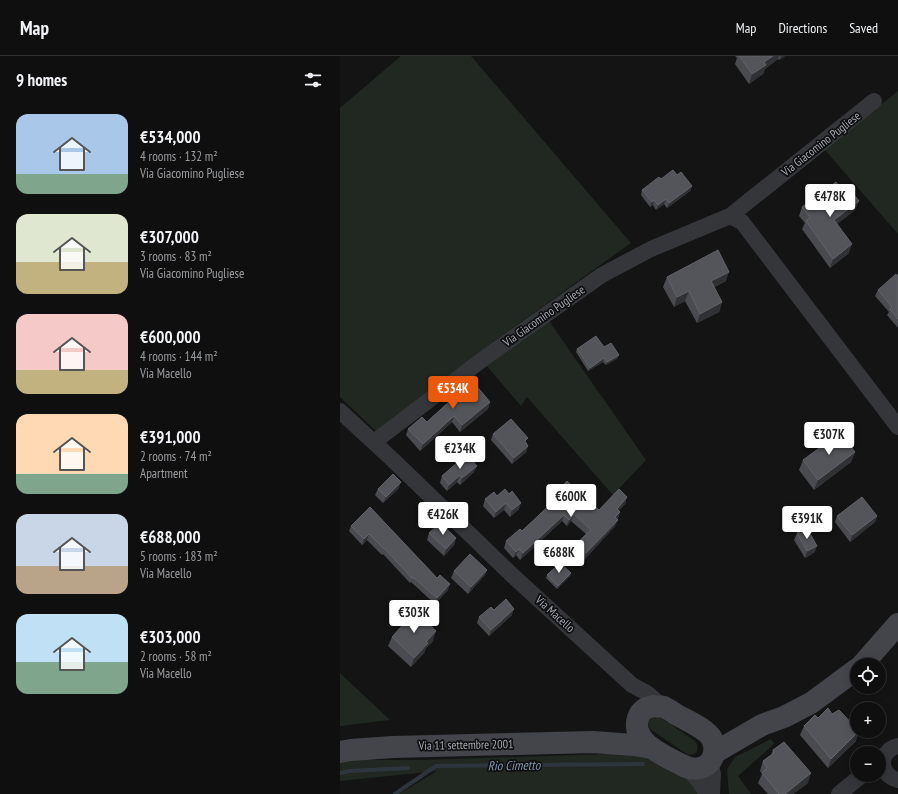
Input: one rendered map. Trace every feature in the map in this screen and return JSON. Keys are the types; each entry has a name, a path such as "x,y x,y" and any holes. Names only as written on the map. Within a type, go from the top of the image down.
{"main road":[{"path":"868,658 898,624"},
{"path":"702,730 732,731 762,725 784,717 811,703 850,674"},
{"name":"Via 11 settembre 2001","path":"593,742 626,730 639,718 646,708 654,706 663,707"},
{"path":"663,707 711,737 714,744 703,762"},
{"name":"Via 11 settembre 2001","path":"639,718 637,731 643,741 652,748"},
{"path":"703,762 762,725"},
{"name":"Via 11 settembre 2001","path":"340,752 393,747 593,742 652,748 703,762"}],"street":[{"name":"Via Giacomino Pugliese","path":"374,442 487,356 602,275 651,249 730,216 874,101"},
{"path":"730,216 742,222 895,416"},
{"name":"Via Macello","path":"340,411 512,576 632,684 647,693 663,707"},
{"path":"632,684 639,718"},
{"path":"708,794 698,780 703,762 712,770 712,794"},
{"path":"886,766 887,774 891,778 898,780"},
{"path":"839,794 854,782"}],"shaded area":[{"path":"401,56 471,56 631,243 486,347 378,433 340,397 340,108"},
{"path":"898,91 898,234 825,150"},
{"path":"549,321 646,460 613,495 527,397 521,406 486,365"},
{"path":"340,673 390,720 340,726"},
{"path":"652,717 660,717 695,741 698,747 697,752 690,755 687,754 650,729 648,720"},
{"path":"771,739 774,744 738,776 751,794 729,794 727,769 735,757"},
{"path":"639,753 680,773 690,782 698,794 399,794 437,771 340,781 340,762 354,760 419,760"}],"building":[{"path":"739,56 773,56 764,62 766,65 752,74"},
{"path":"673,170 677,175 681,172 692,186 669,203 666,199 658,205 654,200 652,202 642,190 659,177 661,179"},
{"path":"836,182 843,191 848,187 859,201 834,220 852,244 833,259 806,221 810,217 802,207"},
{"path":"718,250 729,272 711,281 722,302 700,314 689,291 677,297 667,277"},
{"path":"896,274 898,276 898,319 890,309 892,307 878,290"},
{"path":"596,336 604,347 611,343 619,355 607,362 604,358 590,368 577,349"},
{"path":"469,377 490,402 462,425 454,416 423,444 408,429 422,417 427,422 452,399 450,396 454,393 452,390"},
{"path":"511,419 528,438 525,441 528,446 514,458 493,434"},
{"path":"840,433 855,452 818,480 803,460"},
{"path":"467,454 477,466 462,478 460,475 449,485 442,476"},
{"path":"393,474 401,482 386,497 378,489"},
{"path":"567,481 599,510 619,489 627,497 617,509 620,512 615,517 618,520 586,553 576,544 591,530 574,514 569,520 564,515 523,553 519,549 516,552 506,541 520,529 522,531 552,503 550,501"},
{"path":"505,489 509,494 512,491 521,503 512,510 506,503 496,512 485,499 494,492 497,496"},
{"path":"862,497 877,516 852,535 837,516"},
{"path":"370,507 437,578 440,575 450,584 437,598 413,577 412,578 369,534 364,539 351,526"},
{"path":"440,523 456,538 446,549 429,533"},
{"path":"807,528 817,546 807,551 797,533"},
{"path":"470,554 487,570 471,587 454,571"},
{"path":"560,563 571,573 558,586 547,575"},
{"path":"506,599 514,609 491,630 479,617 491,607 494,610"},
{"path":"416,610 436,631 426,642 428,643 414,658 392,637"},
{"path":"828,708 832,714 839,710 850,722 850,738 852,738 831,759 804,726 815,715 818,718"},
{"path":"784,742 811,773 785,794 779,794 762,773 767,768 763,761 774,753 773,750"}],"waterway":[{"name":"Rio Cimetto","path":"395,794 436,766 643,764"},
{"path":"340,773 350,771 408,768"}]}
